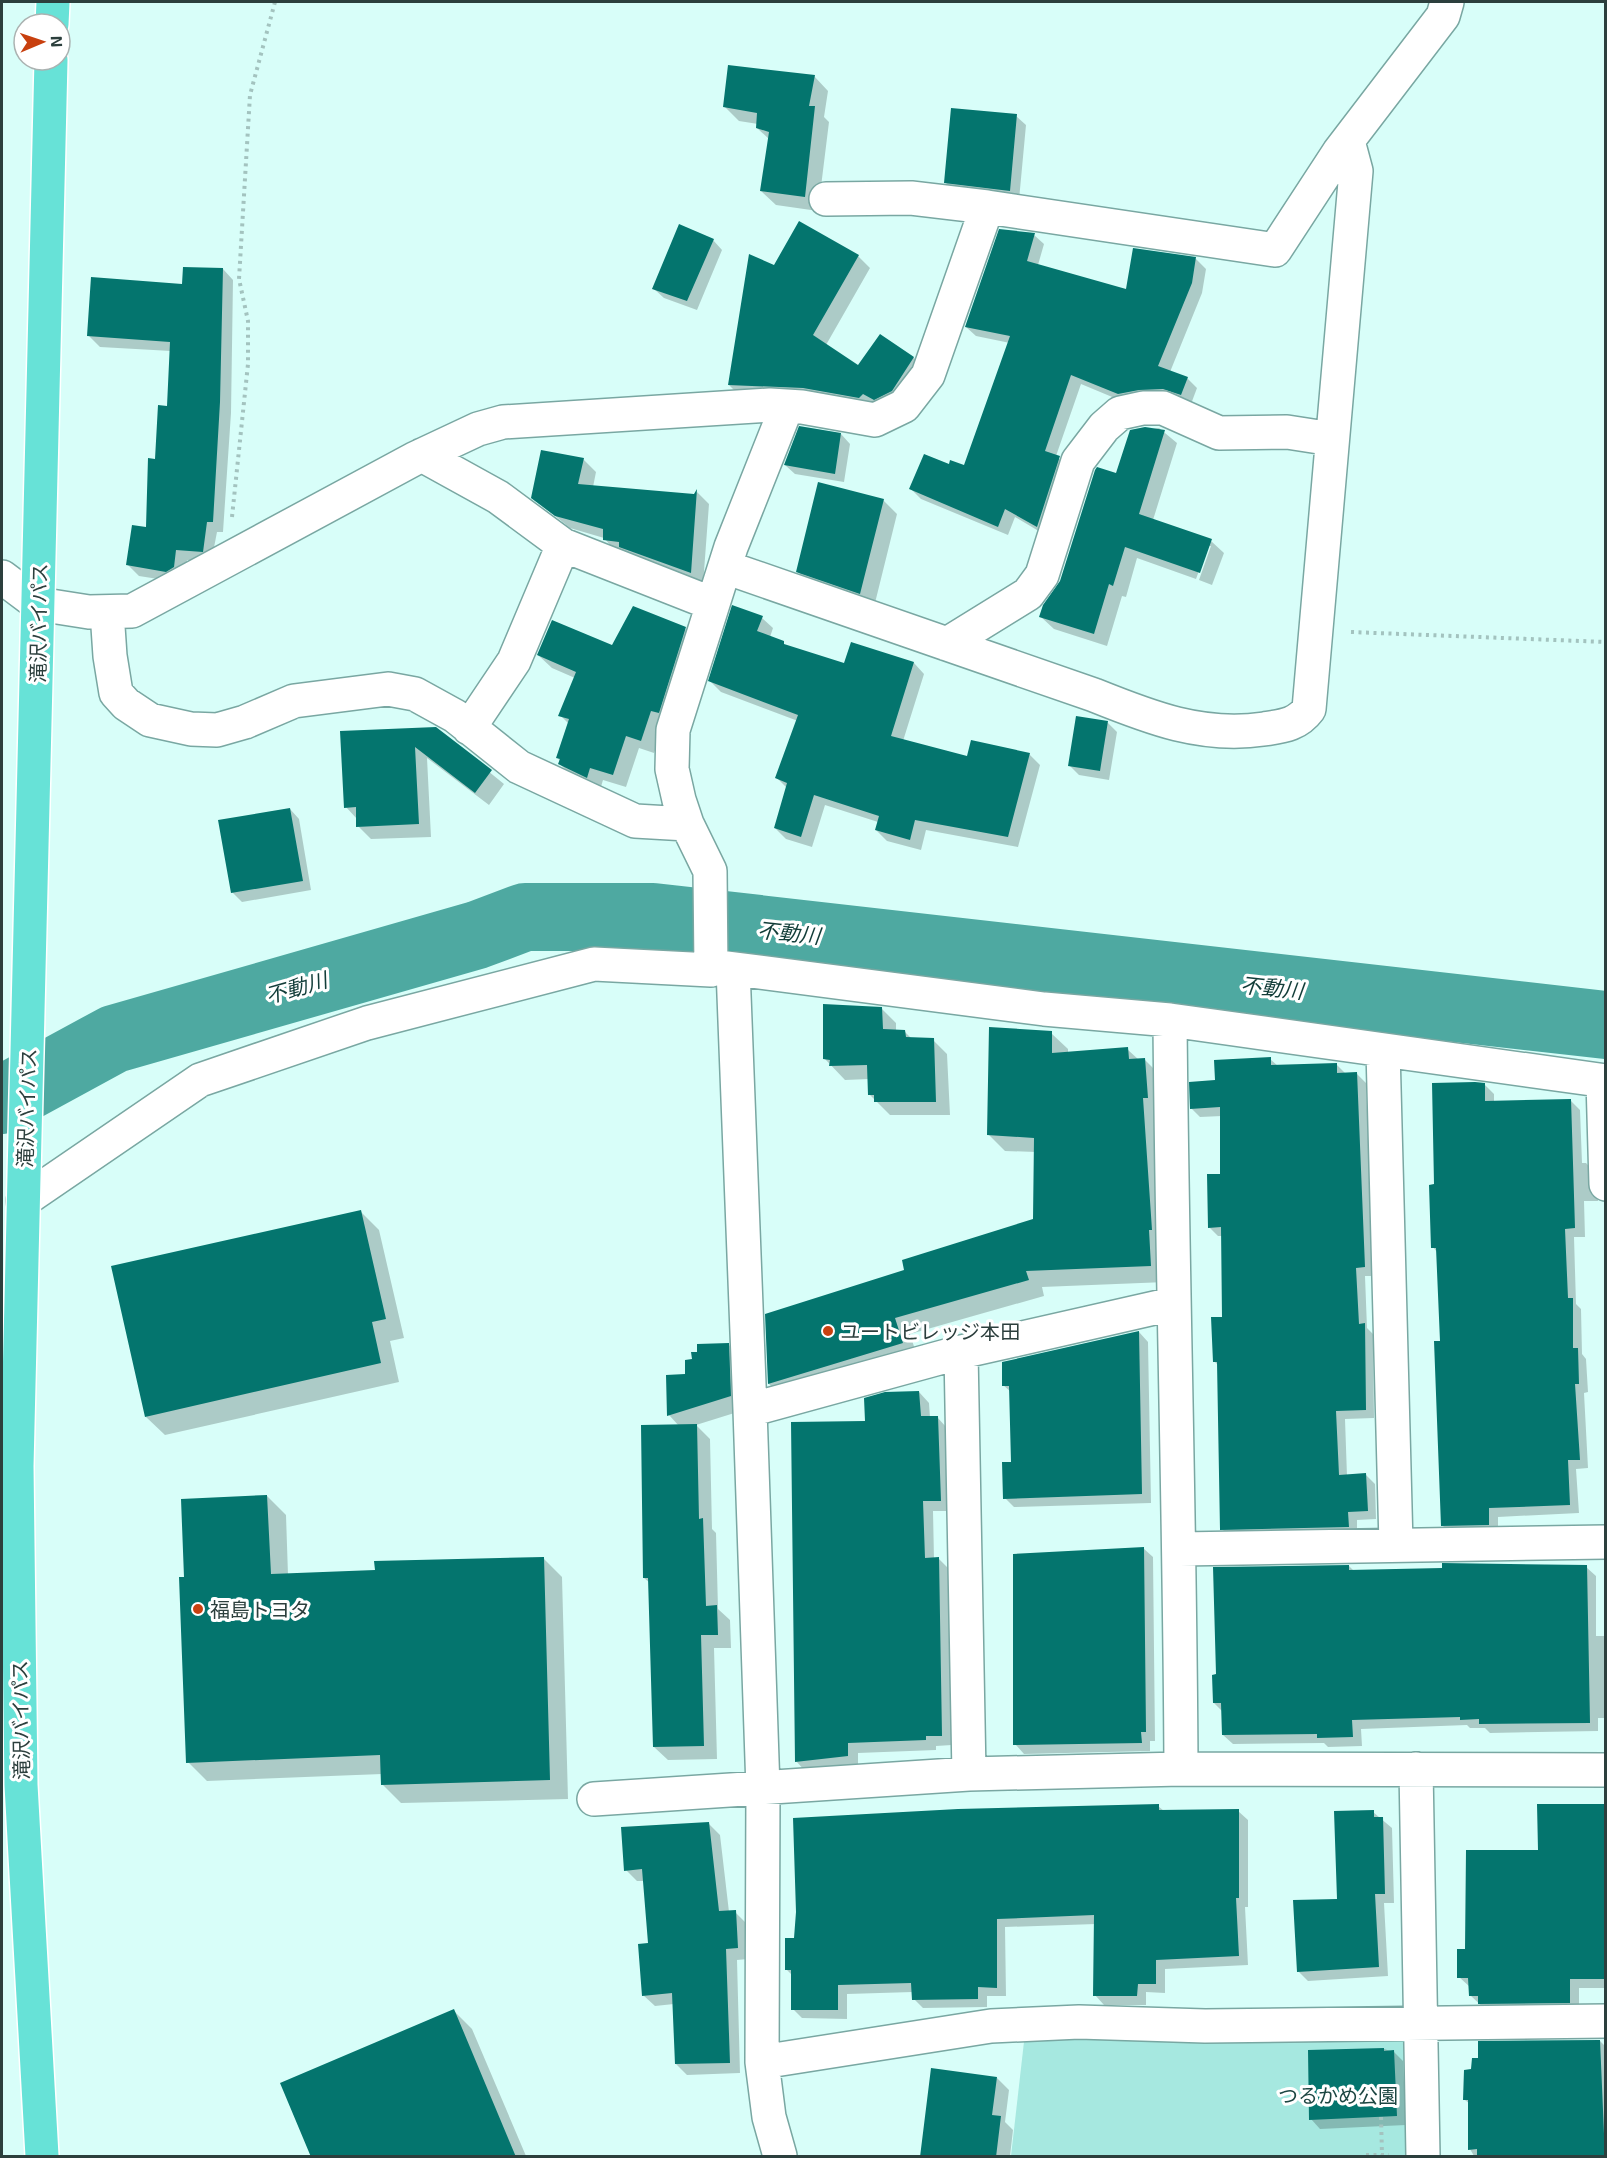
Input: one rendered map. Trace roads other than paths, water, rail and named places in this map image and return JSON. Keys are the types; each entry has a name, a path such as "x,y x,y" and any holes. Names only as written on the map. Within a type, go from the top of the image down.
{"highway":[{"name":"滝沢バイパス","path":"42,2157 21,1785 9,1466 30,991 51,72"}],"street":[{"path":"826,199 910,198 987,207 1275,250 1348,141 1443,16 1447,2"},
{"path":"724,567 1094,694 1151,718 1234,734 1276,728 1300,721 1309,710 1356,171 1348,141"},
{"path":"2,577 38,604 89,612 132,611 423,455 478,429 503,422 787,406 875,420 904,406 928,375 987,207"},
{"path":"780,2157 769,2117 762,2062 763,1789 750,1410 719,961 710,872 687,824 672,769 674,730 724,567 787,406"},
{"path":"947,644 1028,594 1042,575 1078,461 1104,427 1120,413 1143,408 1163,408 1219,433 1287,432 1332,439"},
{"path":"423,455 498,497 563,545 713,604"},
{"path":"470,728 514,661 563,545"},
{"path":"107,612 110,656 116,693 126,704 150,720 191,729 217,730 245,722 294,701 388,689 415,694 455,716 519,767 635,821 687,824"},
{"path":"22,1201 200,1080 368,1023 594,964 719,961 1044,1009 1170,1020 1604,1081 1605,1184"},
{"path":"1170,1020 1173,1304 1180,1549 1181,1769"},
{"path":"1383,1050 1396,1545"},
{"path":"750,1410 962,1352 1173,1304"},
{"path":"962,1352 969,1774"},
{"path":"1180,1549 1605,1542"},
{"path":"594,1799 969,1774 1181,1769 1605,1770"},
{"path":"1416,1769 1423,2157"},
{"path":"762,2062 991,2026 1079,2022 1204,2026 1605,2021"}],"waterway":[{"name":"不動川","path":"2,1100 114,1039 477,935 525,917 653,917 1606,1025"}],"place":[{"name":"ユートビレッジ本田","path":"828,1331"},
{"name":"福島トヨタ","path":"198,1609"}],"park label":[{"name":"つるかめ公園","path":"1338,2095"}]}
